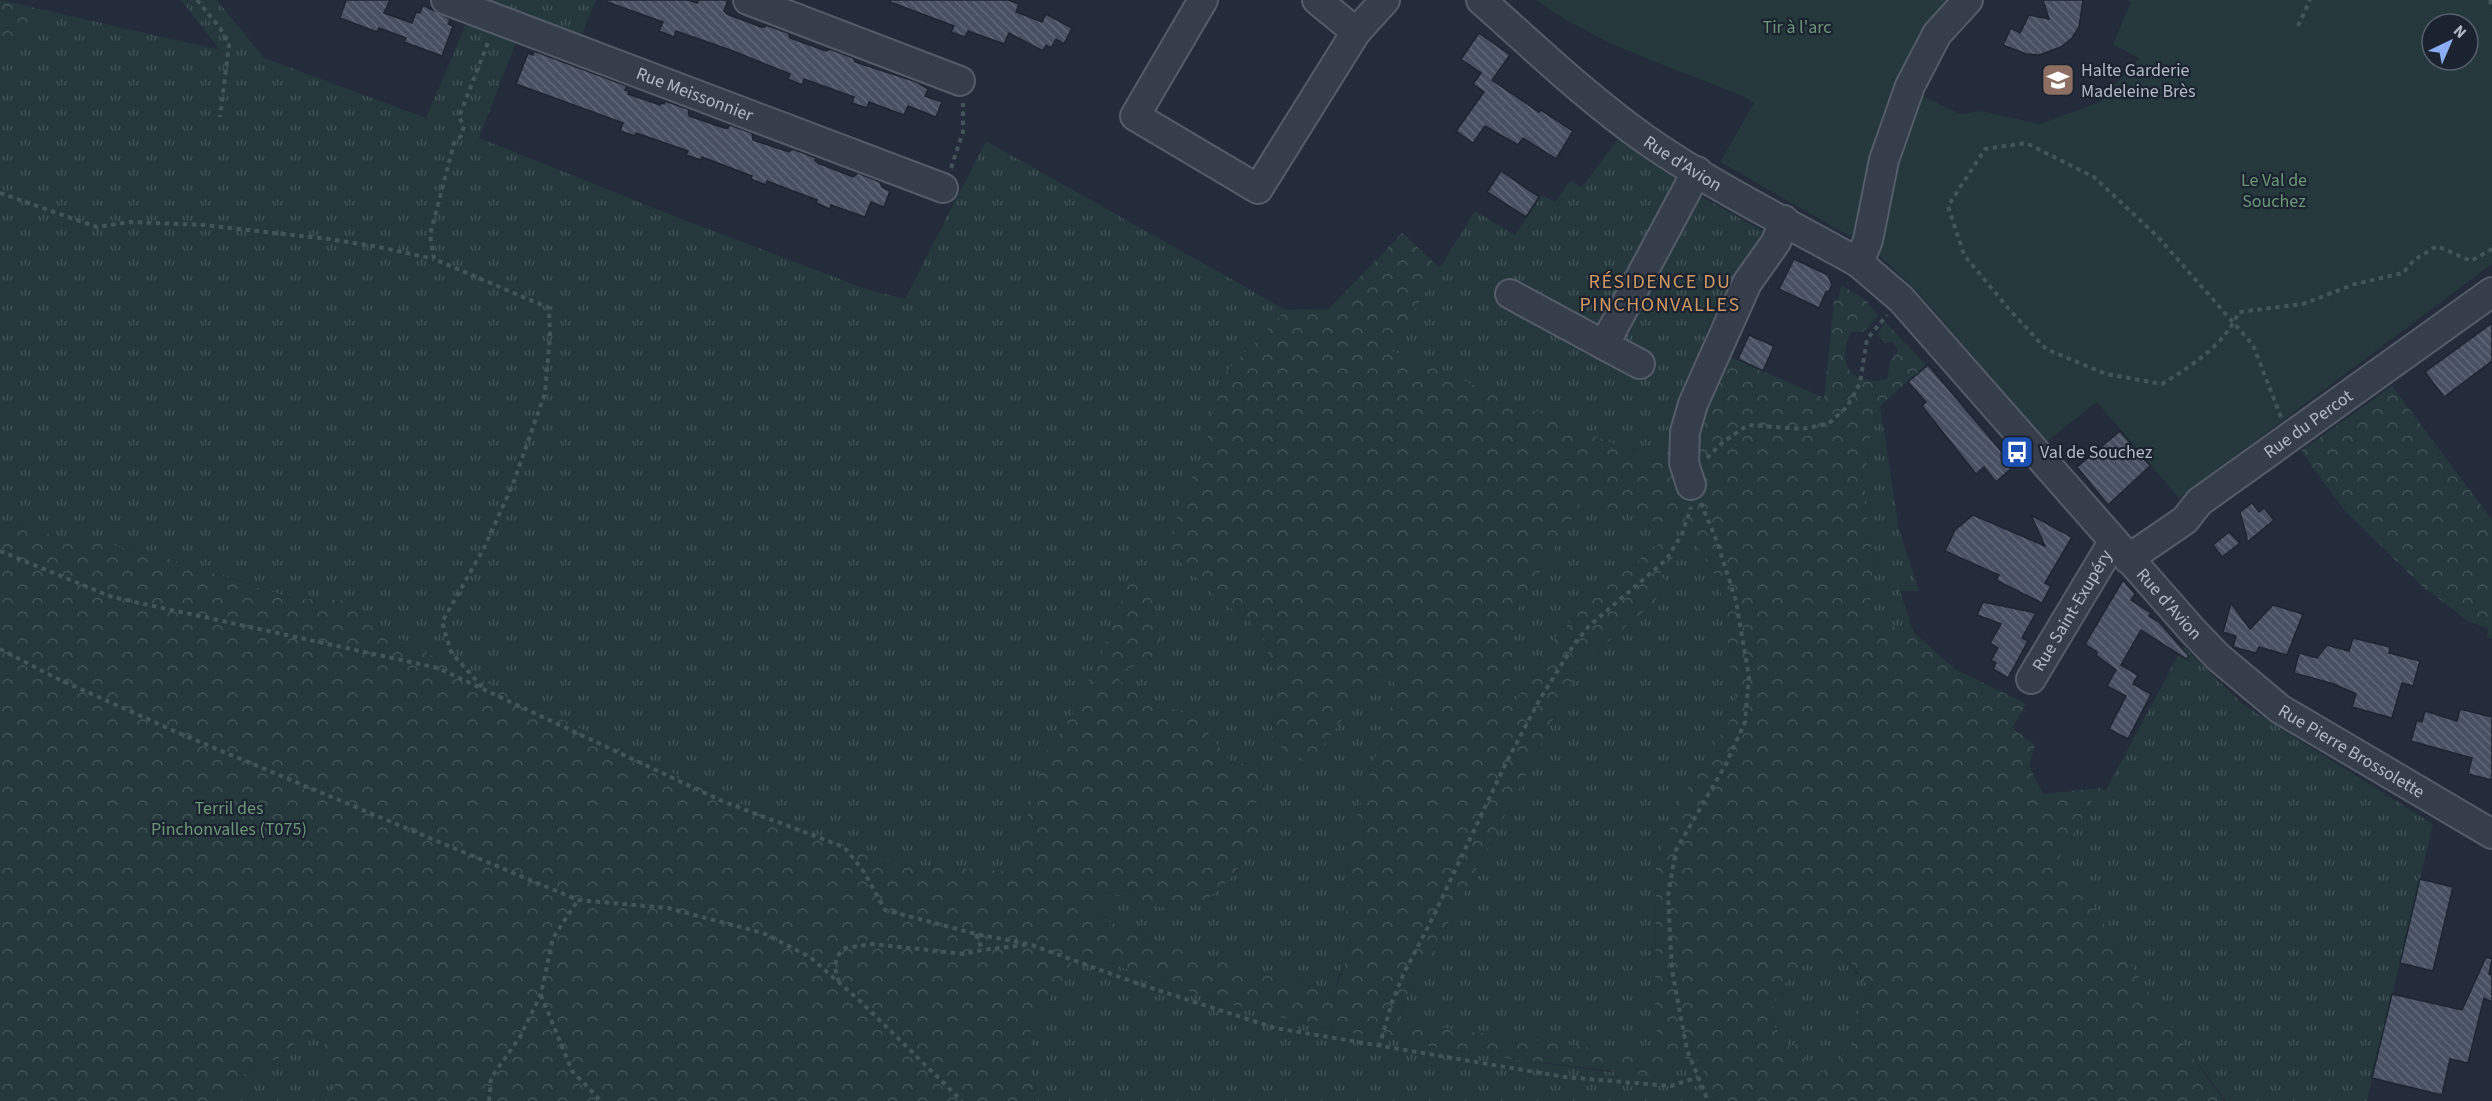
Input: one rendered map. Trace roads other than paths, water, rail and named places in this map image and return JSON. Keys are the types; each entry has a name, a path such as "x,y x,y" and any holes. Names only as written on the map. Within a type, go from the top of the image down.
{"street":[{"name":"Rue Meissonnier","path":"446,0 943,188"},
{"path":"748,0 960,81"},
{"path":"1203,0 1135,116 1258,189 1356,32 1385,0"},
{"path":"1317,0 1356,32"},
{"name":"Rue d'Avion","path":"1481,0 1601,105 1645,139 1859,263 1901,299 2120,550 2218,657"},
{"path":"1859,263 1868,240 1884,160 1911,86 1937,34 1968,0"},
{"path":"1604,345 1697,171"},
{"path":"1695,491 1684,463 1685,432 1693,404 1747,283 1776,242 1784,220"},
{"name":"Rue du Percot","path":"2120,550 2185,520 2199,502 2492,291"},
{"path":"1510,294 1640,364"},
{"name":"Rue Saint-Exupéry","path":"2031,679 2120,550"},
{"name":"Rue Pierre Brossolette","path":"2218,657 2280,709 2492,834"}],"place":[{"name":"Halte Garderie Madeleine Brès","path":"2058,80"},
{"name":"Val de Souchez","path":"2017,452"}],"district":[{"name":"RÉSIDENCE DU PINCHONVALLES","path":"1660,292"}],"park label":[{"name":"Tir à l'arc","path":"1797,27"},
{"name":"Le Val de Souchez","path":"2274,190"},
{"name":"Terril des Pinchonvalles (T075)","path":"229,818"}]}
